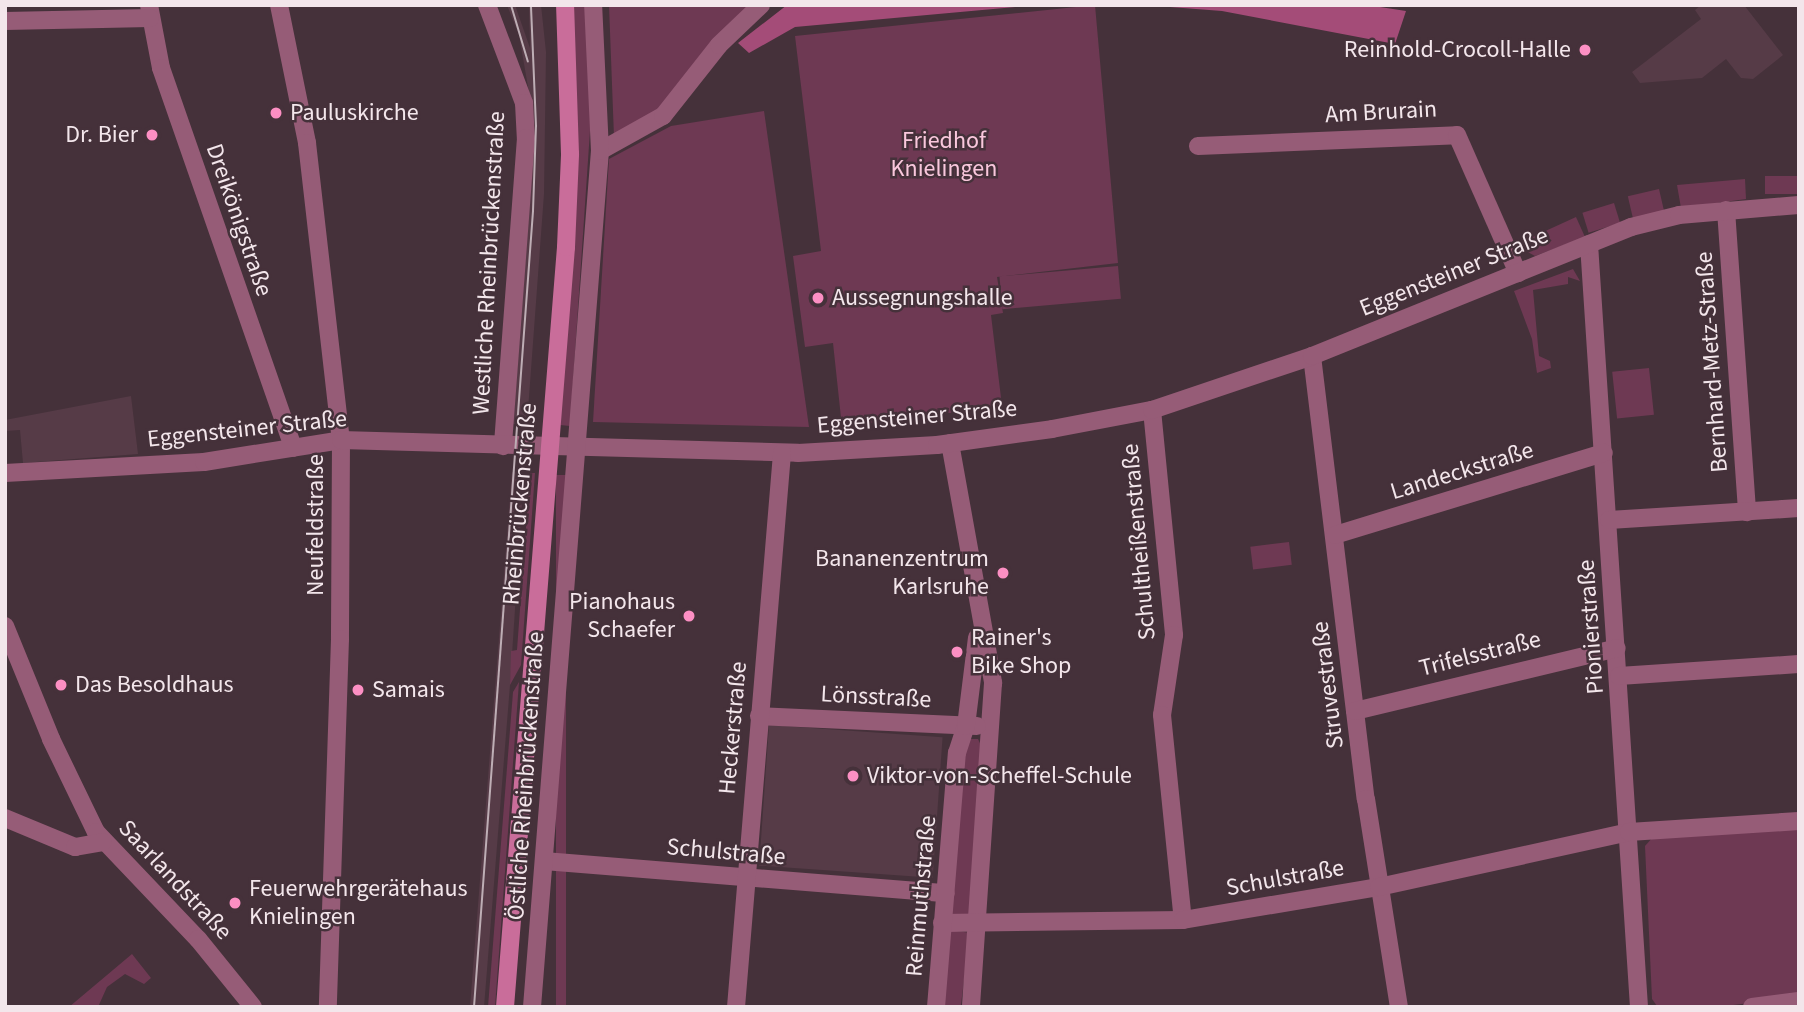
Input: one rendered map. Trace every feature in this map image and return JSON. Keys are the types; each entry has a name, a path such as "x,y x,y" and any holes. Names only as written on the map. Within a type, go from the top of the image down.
{"main road":[{"name":"Rheinbrückenstraße","path":"505,1007 570,154 565,5"}],"street":[{"name":"Neufeldstraße","path":"279,5 307,143 341,440 328,1007"},
{"name":"Westliche Rheinbrückenstraße","path":"487,5 524,103 526,138 503,446"},
{"name":"Östliche Rheinbrückenstraße","path":"532,1007 600,151 593,5"},
{"path":"600,151 663,116 719,45 761,5"},
{"path":"5,21 149,11"},
{"name":"Dreikönigstraße","path":"149,11 161,68 293,448"},
{"name":"Am Brurain","path":"1198,146 1457,135 1518,273"},
{"name":"Eggensteiner Straße","path":"5,473 204,462 341,440 782,453 950,443 1152,410 1312,356 1589,244 1669,217 1799,205"},
{"name":"Bernhard-Metz-Straße","path":"1726,210 1747,512"},
{"name":"Pionierstraße","path":"1589,244 1639,1007"},
{"name":"Struvestraße","path":"1312,356 1355,711 1379,887 1399,1007"},
{"name":"Schultheißenstraße","path":"1152,410 1174,635 1163,715 1182,920"},
{"name":"Reinmuthstraße","path":"950,443 979,624 993,684 971,1007"},
{"name":"Heckerstraße","path":"736,1007 758,716 782,453"},
{"name":"Landeckstraße","path":"1335,535 1604,453"},
{"path":"1609,520 1799,508"},
{"name":"Reinmuthstraße","path":"936,1007 957,753 966,726 979,624"},
{"name":"Saarlandstraße","path":"5,626 51,739 103,842 176,914 253,1007"},
{"name":"Trifelsstraße","path":"1355,711 1617,648"},
{"path":"1619,676 1799,664"},
{"name":"Lönsstraße","path":"758,716 991,727"},
{"path":"5,818 75,847 103,842"},
{"name":"Schulstraße","path":"943,923 977,925 1182,920 1379,887 1629,832 1799,821"},
{"name":"Schulstraße","path":"544,861 946,893"},
{"path":"1752,1007 1799,1001"}],"shaded area":[{"path":"507,5 515,5 530,48 529,5 541,5 546,52 544,194 527,424 513,424 533,156 531,104 519,35"},
{"path":"787,5 1038,5 795,27 749,53 738,43"},
{"path":"1144,5 1367,5 1406,11 1395,44 1222,11"},
{"path":"1701,5 1744,5 1783,55 1753,79 1741,78 1726,59 1702,78 1640,83 1632,72 1701,19 1695,10"},
{"path":"131,396 138,454 23,463 20,430 5,431 5,420"},
{"path":"512,472 524,473 510,685 484,1007 470,1007"},
{"name":"Viktor-von-Scheffel-Schule","path":"769,725 943,737 933,878 759,866"}],"green space":[{"path":"573,5 585,5 591,116 570,426 560,425 578,156"},
{"path":"609,5 754,5 662,109 614,137"},
{"name":"Friedhof Knielingen","path":"1095,5 1118,263 997,277 1003,313 991,315 1002,406 842,427 833,343 805,347 793,256 821,251 795,36"},
{"path":"764,111 809,427 593,422 609,159 671,126"},
{"path":"1765,176 1799,176 1799,194 1765,194"},
{"path":"1745,179 1746,199 1681,208 1677,185"},
{"path":"1659,189 1664,211 1633,219 1628,196"},
{"path":"1614,203 1620,223 1589,233 1582,213"},
{"path":"1576,217 1585,237 1535,256 1515,245"},
{"path":"1118,266 1121,299 1002,309 999,276"},
{"path":"1573,269 1580,281 1568,277 1568,284 1533,290 1539,356 1550,361 1551,368 1537,373 1532,339 1514,291"},
{"path":"1649,368 1654,415 1617,419 1612,372"},
{"path":"530,473 535,473 521,665 510,685 511,651 517,650"},
{"path":"556,475 566,475 566,1007 556,1007"},
{"path":"1289,542 1292,565 1253,570 1250,547"},
{"path":"519,682 495,1007 488,1007 513,692"},
{"path":"968,739 978,739 986,756 974,917 948,914 959,754"},
{"path":"1799,827 1799,997 1717,1007 1657,1006 1652,999 1645,846 1653,837"},
{"path":"947,930 970,933 961,1007 938,1006"},
{"path":"132,954 151,978 144,984 125,974 107,987 98,1007 69,1007"}],"tram line":[{"path":"511,5 528,62"},
{"path":"474,1007 533,211 536,126 531,5"}],"place":[{"name":"Reinhold-Crocoll-Halle","path":"1585,50"},
{"name":"Pauluskirche","path":"276,113"},
{"name":"Dr. Bier","path":"152,135"},
{"name":"Aussegnungshalle","path":"818,298"},
{"name":"Bananenzentrum Karlsruhe","path":"1003,573"},
{"name":"Pianohaus Schaefer","path":"689,616"},
{"name":"Rainer's Bike Shop","path":"957,652"},
{"name":"Das Besoldhaus","path":"61,685"},
{"name":"Samais","path":"358,690"},
{"name":"Viktor-von-Scheffel-Schule","path":"853,776"},
{"name":"Feuerwehrgerätehaus Knielingen","path":"235,903"}]}
